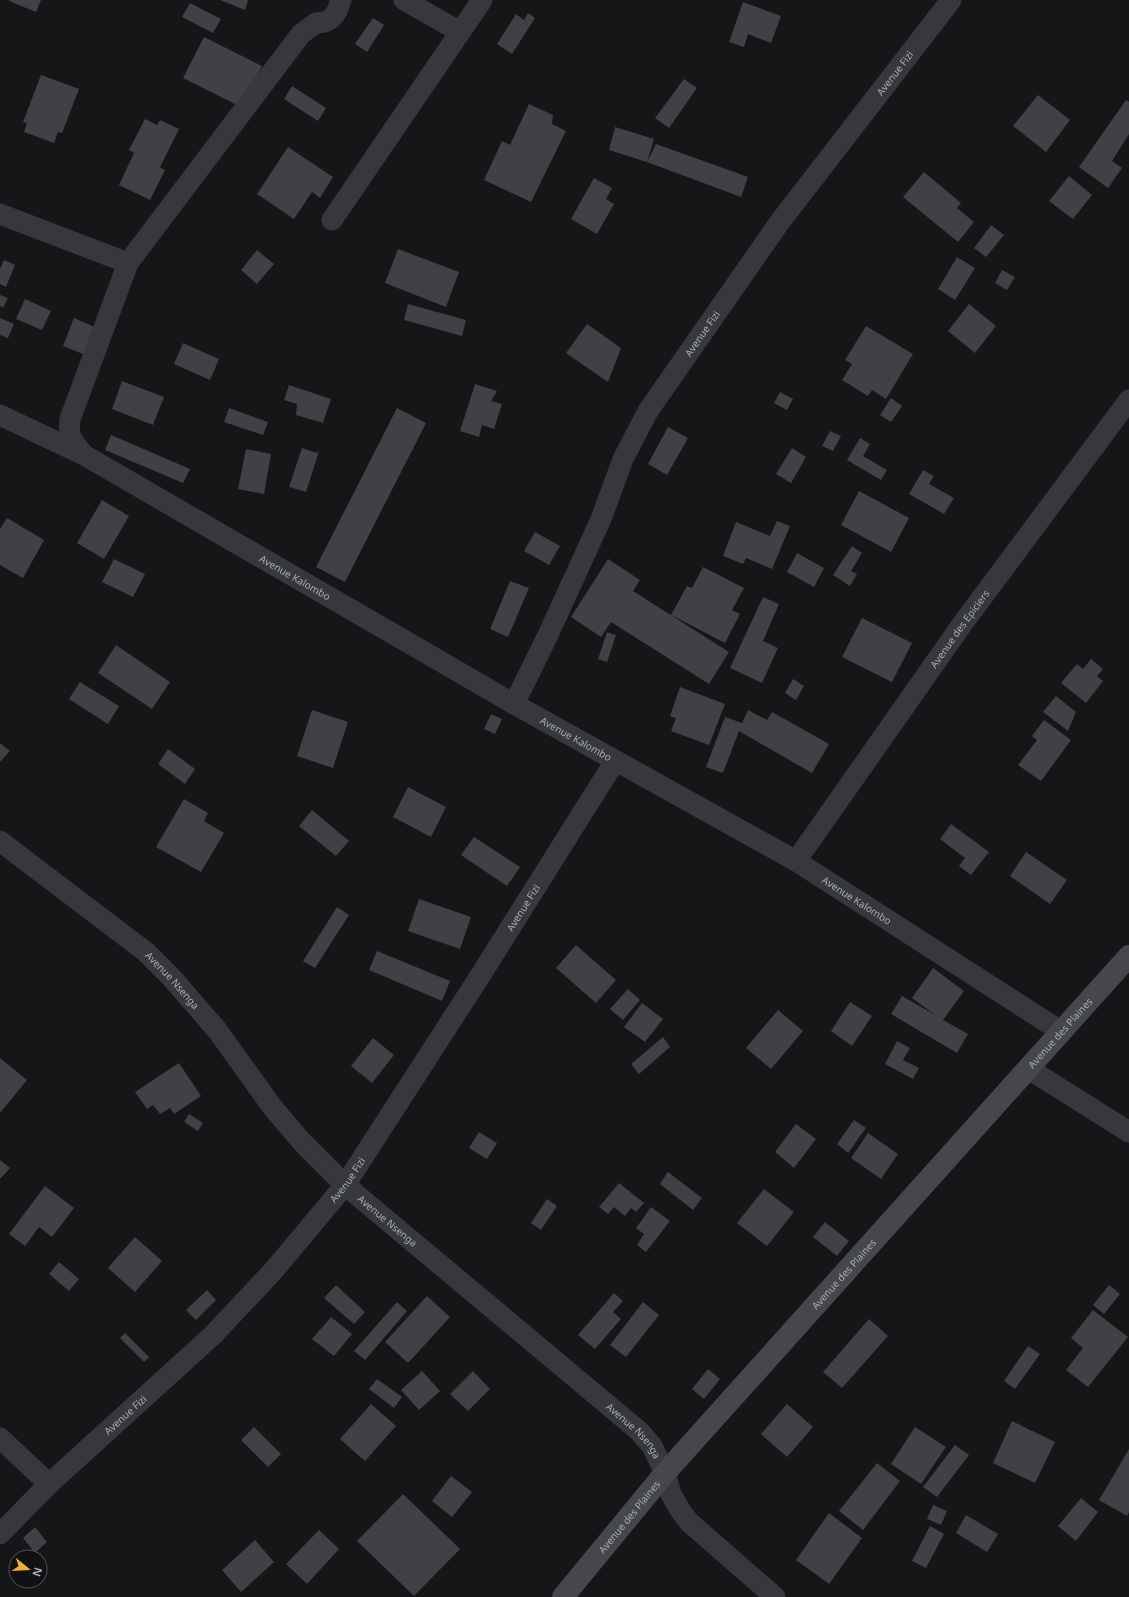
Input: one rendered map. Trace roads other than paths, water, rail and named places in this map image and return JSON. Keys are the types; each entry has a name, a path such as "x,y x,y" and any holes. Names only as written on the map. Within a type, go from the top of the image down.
{"street":[{"path":"84,455 71,439 69,430 70,419 128,263 301,34 316,23 332,18 337,11 341,0"},
{"path":"404,0 460,32"},
{"path":"332,220 482,0"},
{"name":"Avenue Fizi","path":"514,704 601,519 623,459 648,412 779,223 951,0"},
{"path":"0,214 128,263"},
{"name":"Avenue des Epiciers","path":"796,861 963,623 1129,400"},
{"name":"Avenue Kalombo","path":"0,415 84,455 514,704 796,861 1062,1032"},
{"name":"Avenue Fizi","path":"0,1534 49,1484 213,1335 274,1270 345,1185 480,976 615,761"},
{"name":"Avenue Nsenga","path":"0,841 146,952 171,977 217,1030 273,1108 302,1142 345,1185 639,1431 652,1446 665,1474 671,1494 680,1510 690,1522 775,1597"},
{"name":"Avenue des Plaines","path":"563,1597 665,1474 1129,956"},
{"path":"1029,1069 1129,1132"},
{"path":"0,1438 49,1484"}]}
